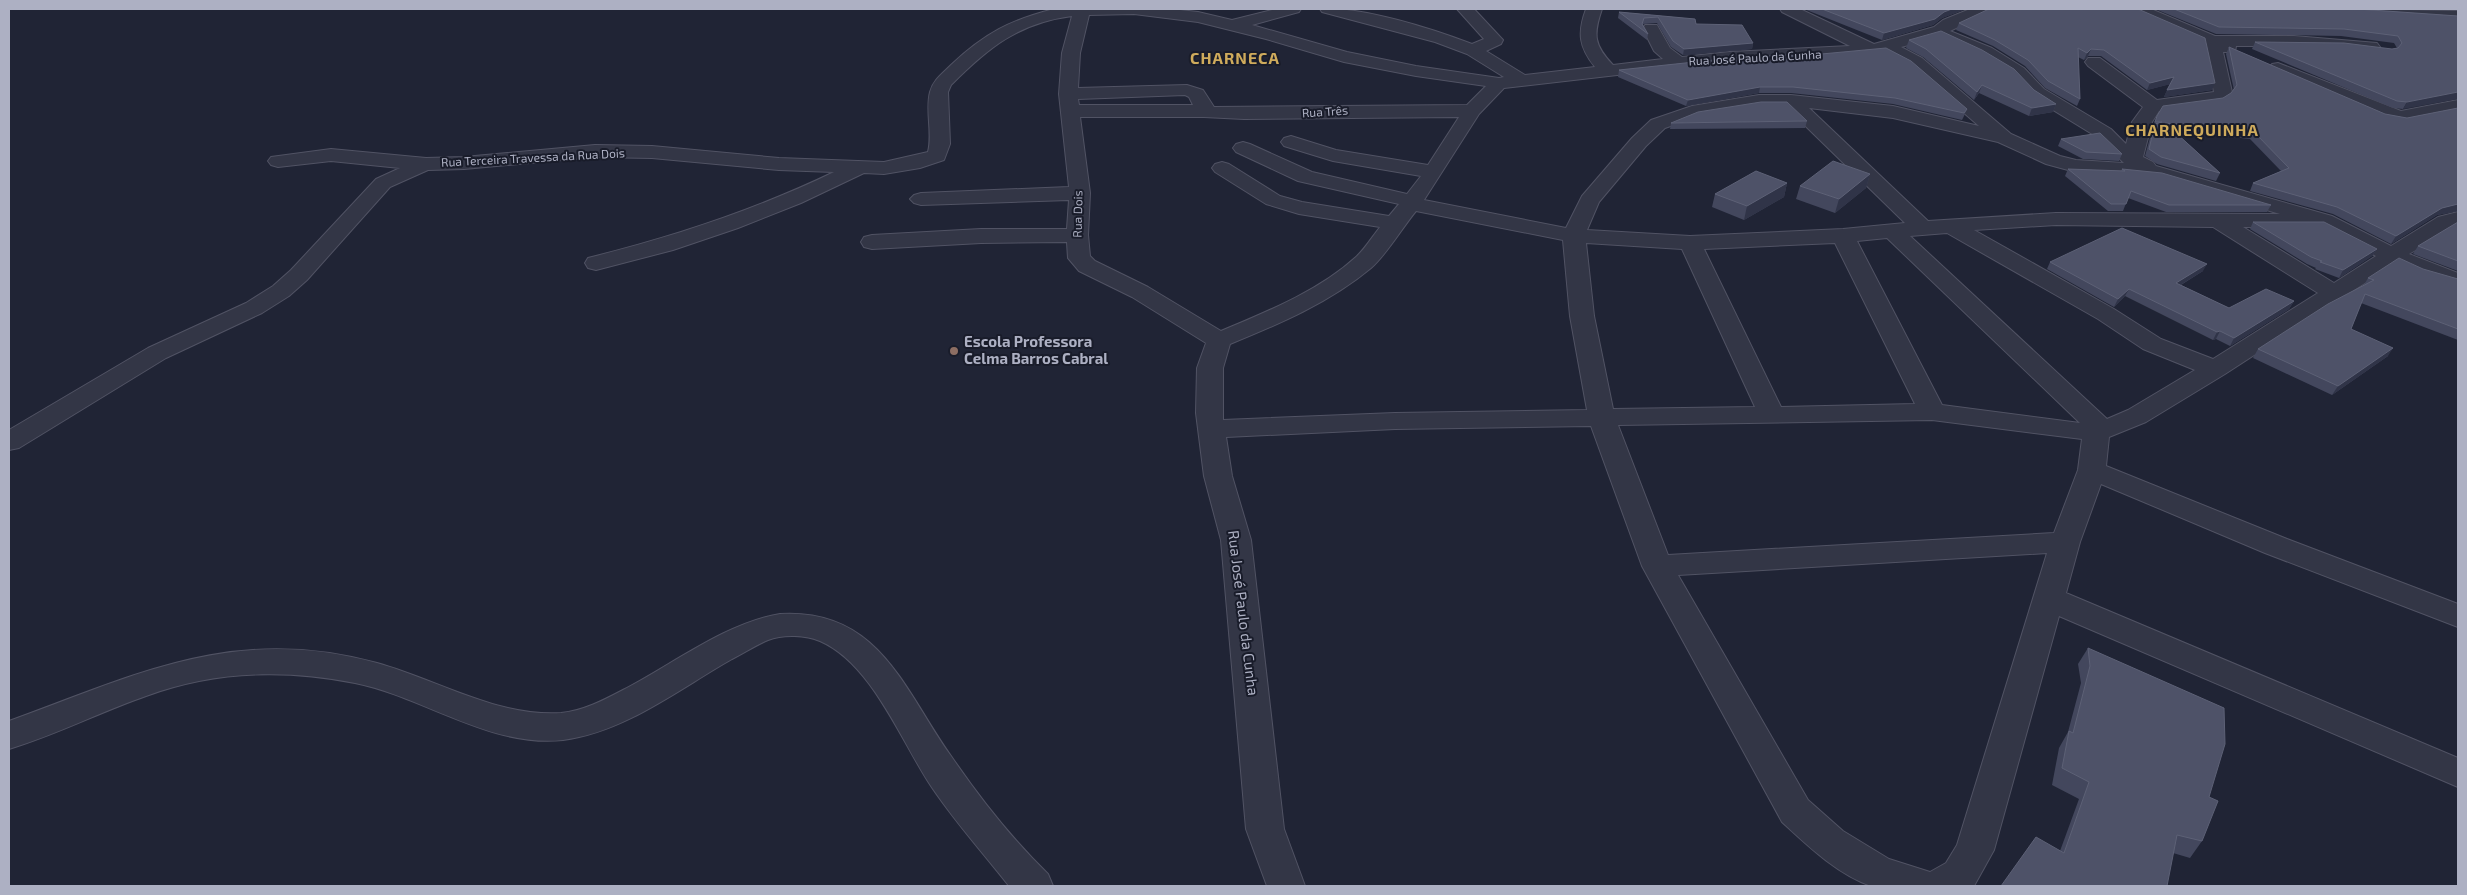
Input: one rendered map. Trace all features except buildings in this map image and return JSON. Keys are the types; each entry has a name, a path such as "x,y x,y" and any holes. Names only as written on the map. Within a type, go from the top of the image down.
{"street":[{"name":"Rua José Paulo da Cunha","path":"937,156 940,144 939,92 943,83 979,48 1010,29 1044,16 1081,9 1147,10 1198,17 1272,35 1344,57 1499,83 1520,79 1730,57 1881,49 1940,32 1949,24 1983,9"},
{"name":"Rua Dois","path":"1081,9 1071,53 1070,103 1080,193 1079,258 1087,266 1140,292 1219,340"},
{"path":"1234,25 1267,11 1293,9"},
{"path":"1328,9 1419,31 1473,50 1520,79"},
{"path":"1465,9 1495,40 1473,50"},
{"path":"1594,9 1586,40 1591,52 1608,70"},
{"path":"1788,9 1916,62 2004,138"},
{"path":"2138,9 2397,116 2403,117 2458,106"},
{"path":"2354,9 2458,16"},
{"path":"1651,29 1663,51 1677,62"},
{"path":"1940,32 1986,52 2018,72 2038,93 2104,133 2132,160 2160,172 2324,221 2392,255 2427,270 2458,280"},
{"path":"2212,41 2331,43 2388,50"},
{"path":"2094,62 2153,106 2219,97 2223,92 2212,41"},
{"path":"1219,340 1277,316 1346,276 1364,262 1434,172 1472,111 1499,83"},
{"path":"1070,103 1107,91 1190,90 1197,94 1205,111"},
{"path":"1922,886 1874,871 1830,842 1795,811 1657,566 1602,419 1582,316 1574,236 1589,200 1639,142 1658,124 1692,112 1759,101 1791,101 1893,112 2004,138 2063,164 2160,172"},
{"path":"1791,101 1922,228"},
{"name":"Rua Três","path":"1070,103 1205,111 1212,113 1283,115 1353,110 1472,111"},
{"path":"2132,160 2142,122 2153,106"},
{"path":"1291,142 1333,155 1434,172"},
{"path":"1243,148 1305,177 1410,202 1574,236 1690,243 1843,236 1949,225 2056,219 2324,221"},
{"name":"Rua Terceira Travessa da Rua Dois","path":"278,161 331,155 426,164 464,163 595,152 643,152 779,164 860,168 902,165 920,162 937,156"},
{"path":"9,442 157,353 254,308 281,291 300,275 383,183 426,164"},
{"path":"596,263 669,245 731,225 792,201 860,168"},
{"path":"1222,168 1273,200 1299,208 1393,223"},
{"path":"921,199 1080,193"},
{"path":"1211,428 1395,421 1602,419 1771,413 1932,412 2099,432 2137,416 2216,369 2392,255 2446,222 2458,218"},
{"path":"2217,220 2334,292"},
{"path":"1949,225 2106,314 2152,344 2216,369"},
{"path":"1892,230 2099,432"},
{"path":"872,242 981,236 1078,235"},
{"path":"1843,236 1932,412"},
{"path":"1690,243 1771,413"},
{"name":"Rua José Paulo da Cunha","path":"1219,340 1210,368 1209,413 1218,476 1236,540 1252,684 1265,829 1286,886"},
{"path":"1939,886 1960,875 1975,850 2050,599 2065,542 2092,470 2099,432"},
{"path":"2092,470 2276,546 2458,616"},
{"path":"1657,566 2065,542"},
{"path":"2050,599 2458,773"},
{"path":"9,735 100,700 180,673 211,666 283,662 337,667 378,676 480,713 524,725 545,728 565,726 591,719 623,705 686,669 761,630 777,626 809,627 840,636 852,644 879,674 946,779 1025,878 1034,886"}],"place":[{"name":"Escola Professora Celma Barros Cabral","path":"954,351"}],"district":[{"name":"CHARNECA","path":"1235,58"},
{"name":"CHARNEQUINHA","path":"2192,130"}]}
